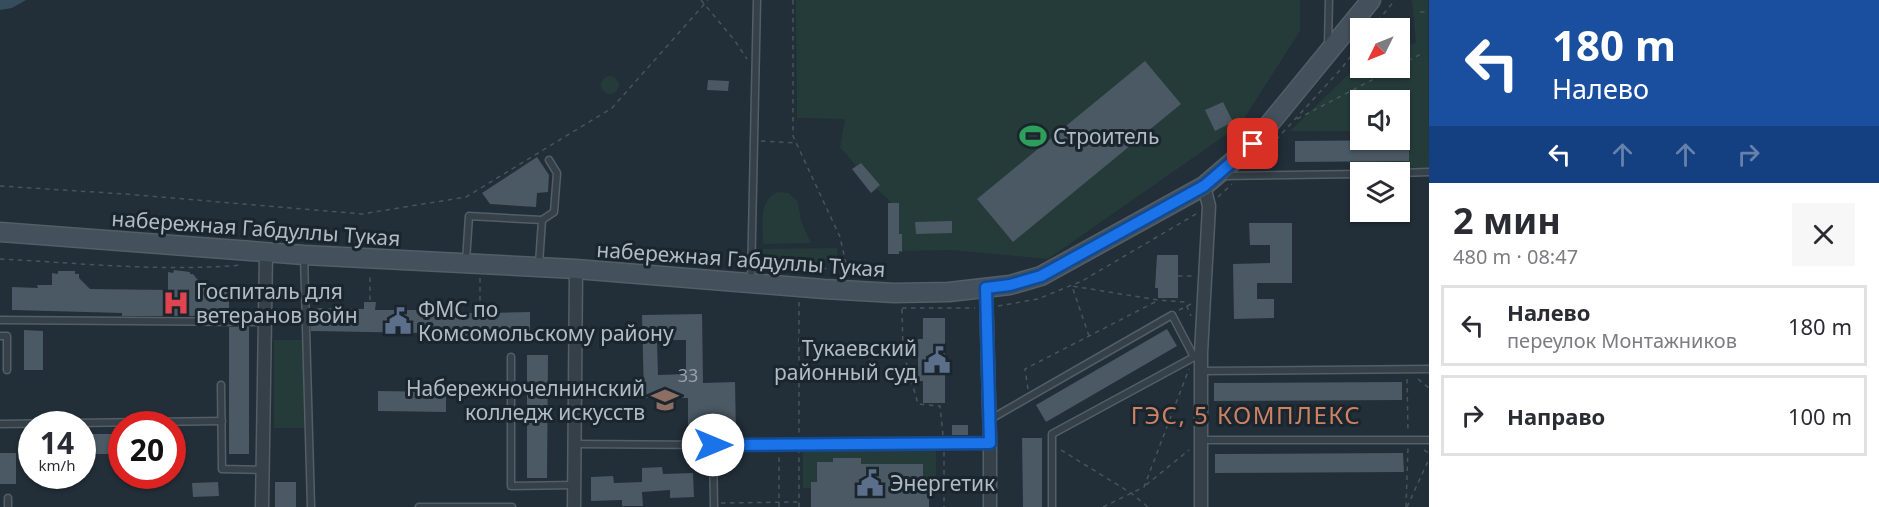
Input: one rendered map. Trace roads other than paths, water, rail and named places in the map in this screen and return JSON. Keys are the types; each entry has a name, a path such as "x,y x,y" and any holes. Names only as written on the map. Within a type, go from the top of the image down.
{"main road":[{"name":"набережная Габдуллы Тукая","path":"0,232 266,259 304,255 576,269 599,268 799,287 911,293 949,292 1010,285 1041,276 1211,181 1253,144 1371,0"}],"street":[{"path":"1201,507 1202,371 1197,355 1204,295 1211,181"},
{"path":"262,507 266,259"},
{"path":"574,507 576,269"},
{"path":"986,288 990,507"}],"lane":[{"path":"751,283 757,0"},
{"path":"1327,55 1329,0"},
{"path":"466,264 469,216 542,220 554,212 557,173 549,160"},
{"path":"1410,173 1429,172"},
{"path":"1211,181 1240,176 1350,174"},
{"path":"539,267 542,220"},
{"path":"304,255 311,507"},
{"path":"996,416 1172,315 1197,355 1052,434 1052,507"},
{"path":"0,320 265,322"},
{"path":"0,336 7,336 7,370"},
{"path":"511,357 511,486 574,485"},
{"path":"1202,371 1429,369"},
{"path":"222,385 222,469 263,470"},
{"path":"0,424 222,421"},
{"path":"1202,440 1429,440"},
{"path":"575,444 990,443"},
{"path":"713,445 714,505"},
{"path":"8,498 8,507"},
{"path":"419,507 512,507"}],"water":[{"path":"0,0 26,0 12,8 0,10"}],"place":[{"name":"Строитель","path":"1033,136"},
{"name":"Госпиталь для ветеранов войн","path":"176,303"},
{"name":"ФМС по Комсомольскому району","path":"398,321"},
{"name":"Тукаевский районный суд","path":"937,360"},
{"name":"Набережночелнинский колледж искусств","path":"665,400"},
{"name":"Энергетик","path":"870,483"}],"district":[{"name":"ГЭС, 5 КОМПЛЕКС","path":"1246,414"}]}
